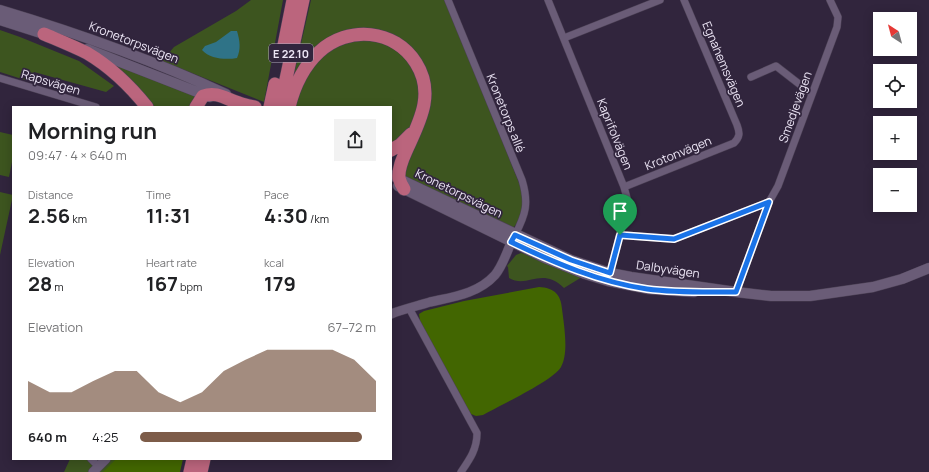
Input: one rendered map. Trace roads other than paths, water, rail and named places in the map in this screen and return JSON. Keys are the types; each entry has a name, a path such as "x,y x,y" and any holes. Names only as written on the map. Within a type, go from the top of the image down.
{"highway":[{"name":"E 22.10","path":"270,106 293,0"},
{"name":"E 22.10","path":"280,106 303,0"},
{"path":"44,34 77,48 95,59 125,84 146,106"},
{"path":"289,106 303,73 310,62 320,51 331,43 350,35 374,34 387,38 398,44 416,63 422,76 425,90 425,100 423,113 402,160 396,182"},
{"path":"196,106 200,99 206,95 212,94 251,106"},
{"path":"392,149 408,138 417,126"},
{"path":"190,472 193,460"},
{"path":"201,472 204,460"}],"main road":[{"name":"Kronetorpsvägen","path":"0,10 84,37 146,60 253,106"},
{"name":"Kronetorpsvägen","path":"0,20 95,51 230,106"},
{"name":"Kronetorpsvägen","path":"396,182 513,238"},
{"name":"Dalbyvägen","path":"513,238 561,265 656,290 736,292 771,296 810,296 873,287 902,279 929,268"}],"street":[{"name":"Kronetorps allé","path":"448,0 526,192 525,212 513,238"},
{"name":"Kaprifolvägen","path":"548,0 624,187 627,198 620,235 609,277"},
{"path":"564,38 660,0"},
{"name":"Egnahemsvägen","path":"684,0 737,125 739,138"},
{"name":"Smedjevägen","path":"736,292 769,202 778,186 837,27 838,17 830,0"},
{"path":"751,77 776,66 812,94"},
{"name":"Rapsvägen","path":"0,78 93,106"},
{"name":"Krotonvägen","path":"624,187 734,143 739,138"},
{"path":"620,235 674,239 769,202"},
{"path":"392,314 460,295 481,286 497,271 513,238"},
{"path":"409,308 476,433 477,442 473,453 461,472"},
{"path":"95,469 105,460"}],"water":[{"path":"231,31 237,31 239,38 240,48 237,58 218,58 205,53 202,50 205,46 216,42"}]}
